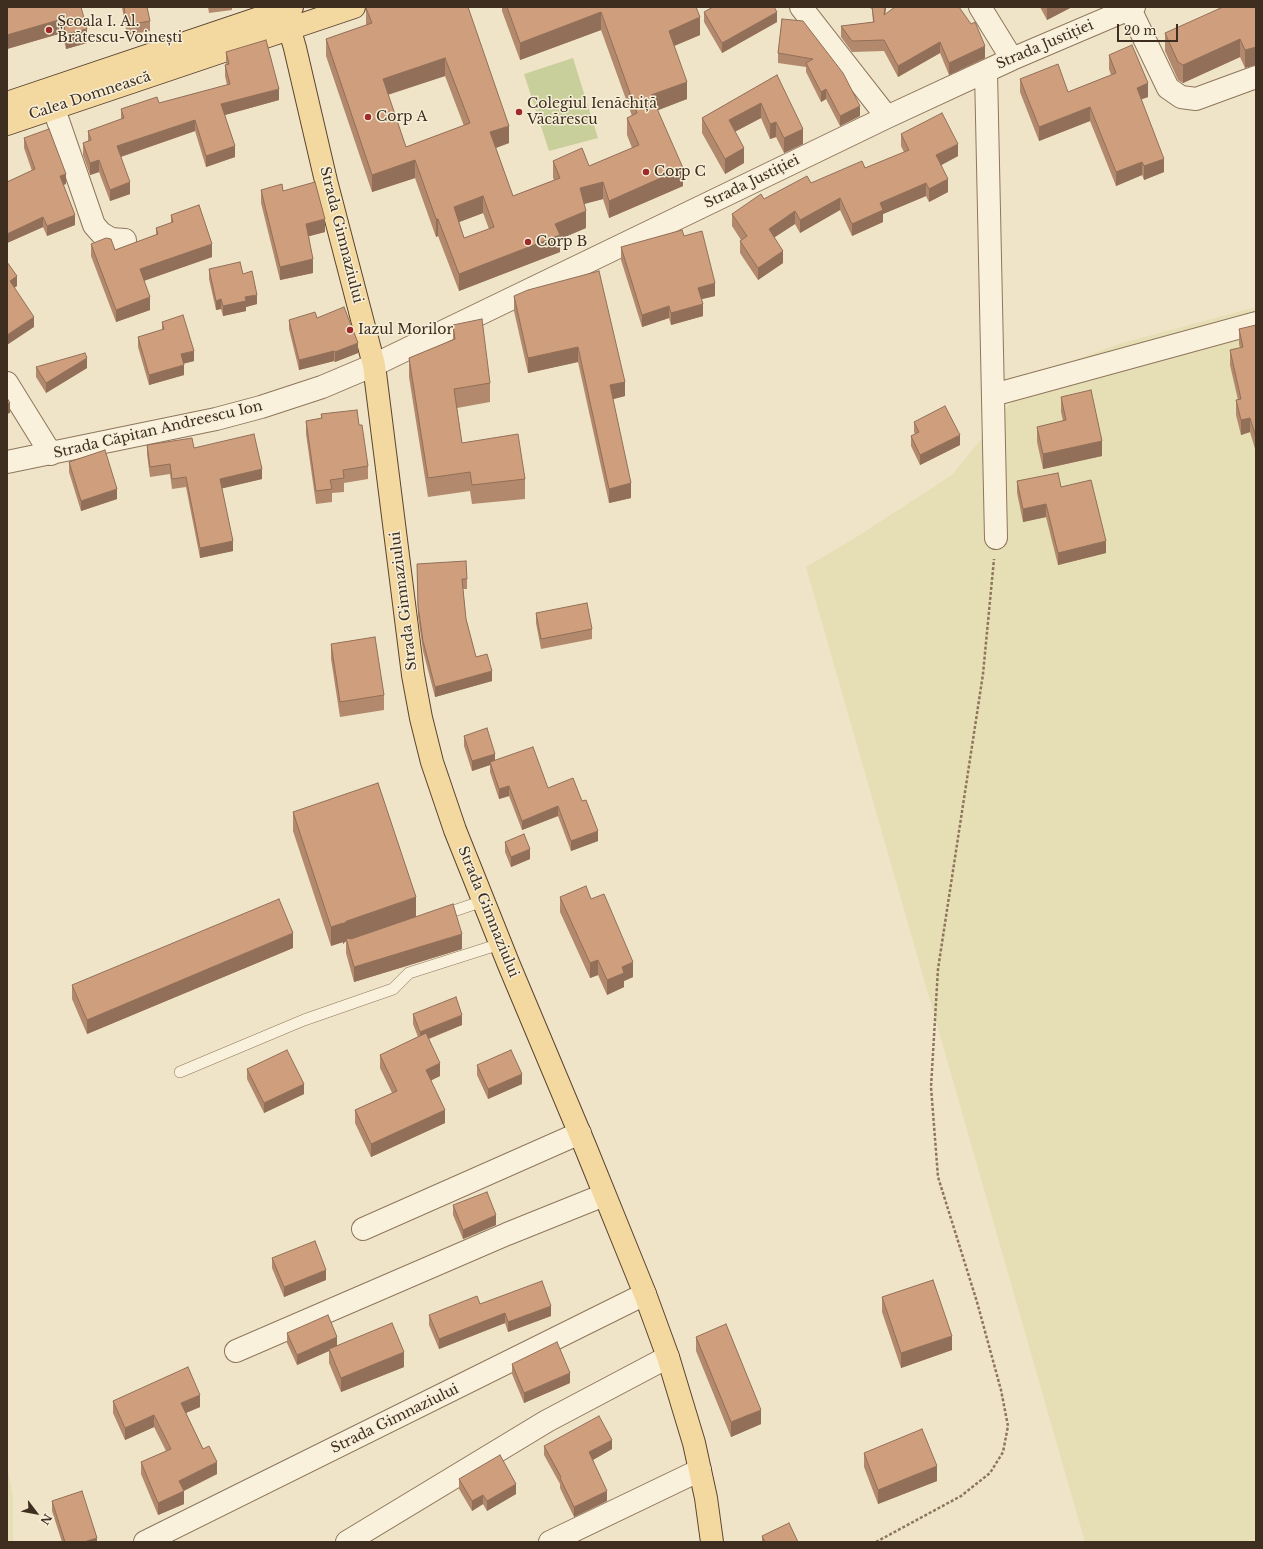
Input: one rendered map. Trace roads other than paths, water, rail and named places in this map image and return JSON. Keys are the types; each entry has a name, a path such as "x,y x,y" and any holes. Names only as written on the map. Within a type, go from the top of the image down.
{"main road":[{"path":"290,23 350,8"},
{"name":"Calea Domnească","path":"51,99 174,69 290,23"},
{"name":"Calea Domnească","path":"7,124 51,99 290,23"},
{"name":"Strada Gimnaziului","path":"290,23 326,181 374,365 413,675 421,718 432,762 455,830 500,944 580,1134 645,1294 668,1357 686,1412 700,1470 712,1542"},
{"path":"7,104 51,99"}],"street":[{"path":"801,7 887,117"},
{"path":"980,7 1012,59"},
{"path":"1132,8 1168,88 1181,97 1196,99 1256,77"},
{"name":"Strada Justiției","path":"374,365 887,117 1012,59 1132,8"},
{"path":"986,71 996,538"},
{"path":"51,99 94,225 101,233 111,239 125,240"},
{"path":"993,395 1256,323"},
{"name":"Strada Căpitan Andreescu Ion","path":"7,462 216,419 262,407 322,387 374,365"},
{"path":"7,383 51,454"},
{"path":"363,1229 580,1134"},
{"path":"236,1351 507,1234 604,1195"},
{"name":"Strada Gimnaziului","path":"145,1542 645,1294"},
{"path":"347,1542 547,1421 668,1357"},
{"path":"550,1542 700,1470"}],"lane":[{"path":"431,919 483,901"},
{"path":"180,1072 304,1020 393,989 408,973 500,944"}],"place":[{"name":"Școala I. Al. Brătescu-Voinești","path":"49,30"},
{"name":"Colegiul Ienăchiță Văcărescu","path":"519,112"},
{"name":"Corp A","path":"368,117"},
{"name":"Corp C","path":"646,172"},
{"name":"Corp B","path":"528,242"},
{"name":"Iazul Morilor","path":"350,330"}]}
